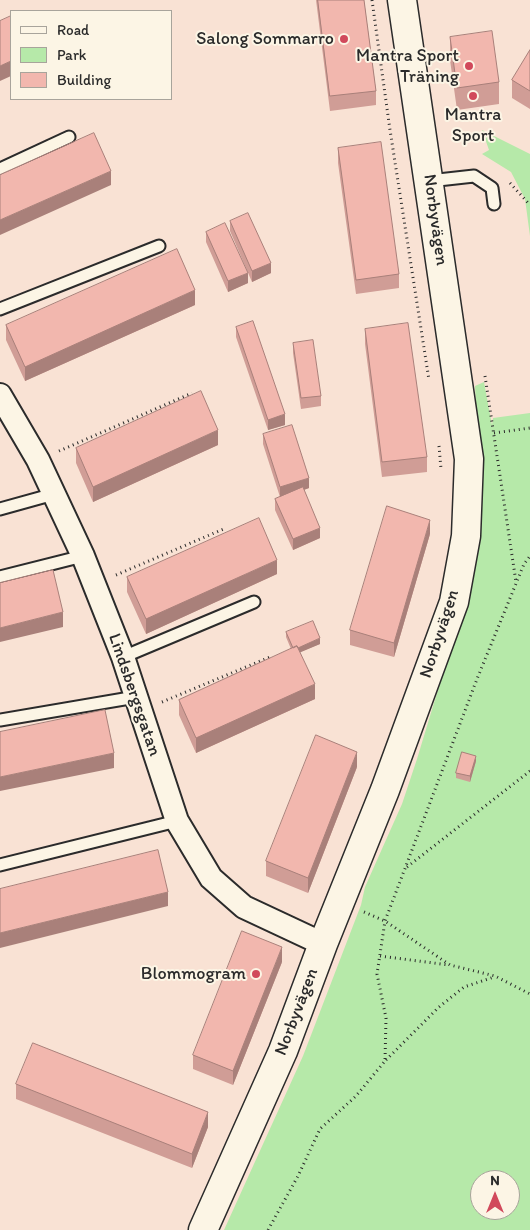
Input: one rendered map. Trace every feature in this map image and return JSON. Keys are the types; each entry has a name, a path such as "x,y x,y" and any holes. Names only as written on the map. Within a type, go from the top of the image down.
{"street":[{"name":"Norbyvägen","path":"203,1230 283,1050 339,903 385,790 454,602 466,536 469,459 402,0"},
{"name":"Lindsbergsgatan","path":"0,395 38,460 84,556 123,657 177,821 211,878 244,907 323,944"}],"lane":[{"path":"0,169 68,136"},
{"path":"429,181 474,176 492,188 494,204"},
{"path":"0,309 160,246"},
{"path":"0,509 54,494"},
{"path":"0,577 84,556"},
{"path":"123,657 254,602"},
{"path":"0,720 138,704"},
{"path":"0,865 177,821"}],"path":[{"path":"372,0 390,130 430,383"},
{"path":"38,460 192,393"},
{"path":"494,433 530,428"},
{"path":"438,439 441,476"},
{"path":"94,584 226,528"},
{"path":"385,1061 386,1018 378,974 385,921 477,679 524,564 530,556"},
{"path":"138,704 270,657"},
{"path":"406,867 530,771"},
{"path":"339,903 385,921 450,965"},
{"path":"380,956 450,965 495,976 530,994"},
{"path":"268,1230 298,1176 320,1129 356,1096 385,1061 439,1007 464,987 495,976"}],"green space":[{"path":"482,130 530,154 530,236 525,199 511,172 482,154 489,150"},
{"path":"484,382 492,425 493,418 530,413 530,1230 224,1230 303,1056 361,905 365,887 402,804 440,683 463,620 478,552 480,487 475,386"}],"building":[{"path":"318,0 364,0 376,91 330,96"},
{"path":"10,16 10,61 0,66 0,21"},
{"path":"492,31 499,82 457,88 450,37"},
{"path":"530,50 530,91 512,80"},
{"path":"94,133 111,171 0,220 0,175"},
{"path":"381,142 399,274 356,280 338,148"},
{"path":"248,213 271,263 252,271 230,221"},
{"path":"225,223 248,273 228,281 206,232"},
{"path":"177,249 195,290 25,367 6,325"},
{"path":"253,321 285,414 268,420 236,327"},
{"path":"408,323 427,457 382,462 365,329"},
{"path":"313,340 321,396 301,398 293,343"},
{"path":"201,391 218,430 93,487 76,448"},
{"path":"292,425 309,478 280,487 263,434"},
{"path":"303,487 320,528 293,539 275,499"},
{"path":"387,506 430,520 394,643 350,630"},
{"path":"259,518 277,560 146,619 127,577"},
{"path":"53,570 63,612 0,628 0,583"},
{"path":"313,621 320,638 298,648 297,646 293,648 286,632"},
{"path":"297,646 315,684 196,738 179,700"},
{"path":"105,710 114,753 0,777 0,732"},
{"path":"316,735 357,752 308,878 266,861"},
{"path":"462,752 476,756 470,776 456,773"},
{"path":"158,850 168,892 0,933 0,889"},
{"path":"242,931 282,947 233,1071 193,1055"},
{"path":"33,1043 208,1112 192,1154 16,1084"}],"place":[{"name":"Salong Sommarro","path":"344,39"},
{"name":"Mantra Sport Träning","path":"469,66"},
{"name":"Mantra Sport","path":"473,96"},
{"name":"Blommogram","path":"256,974"}]}
